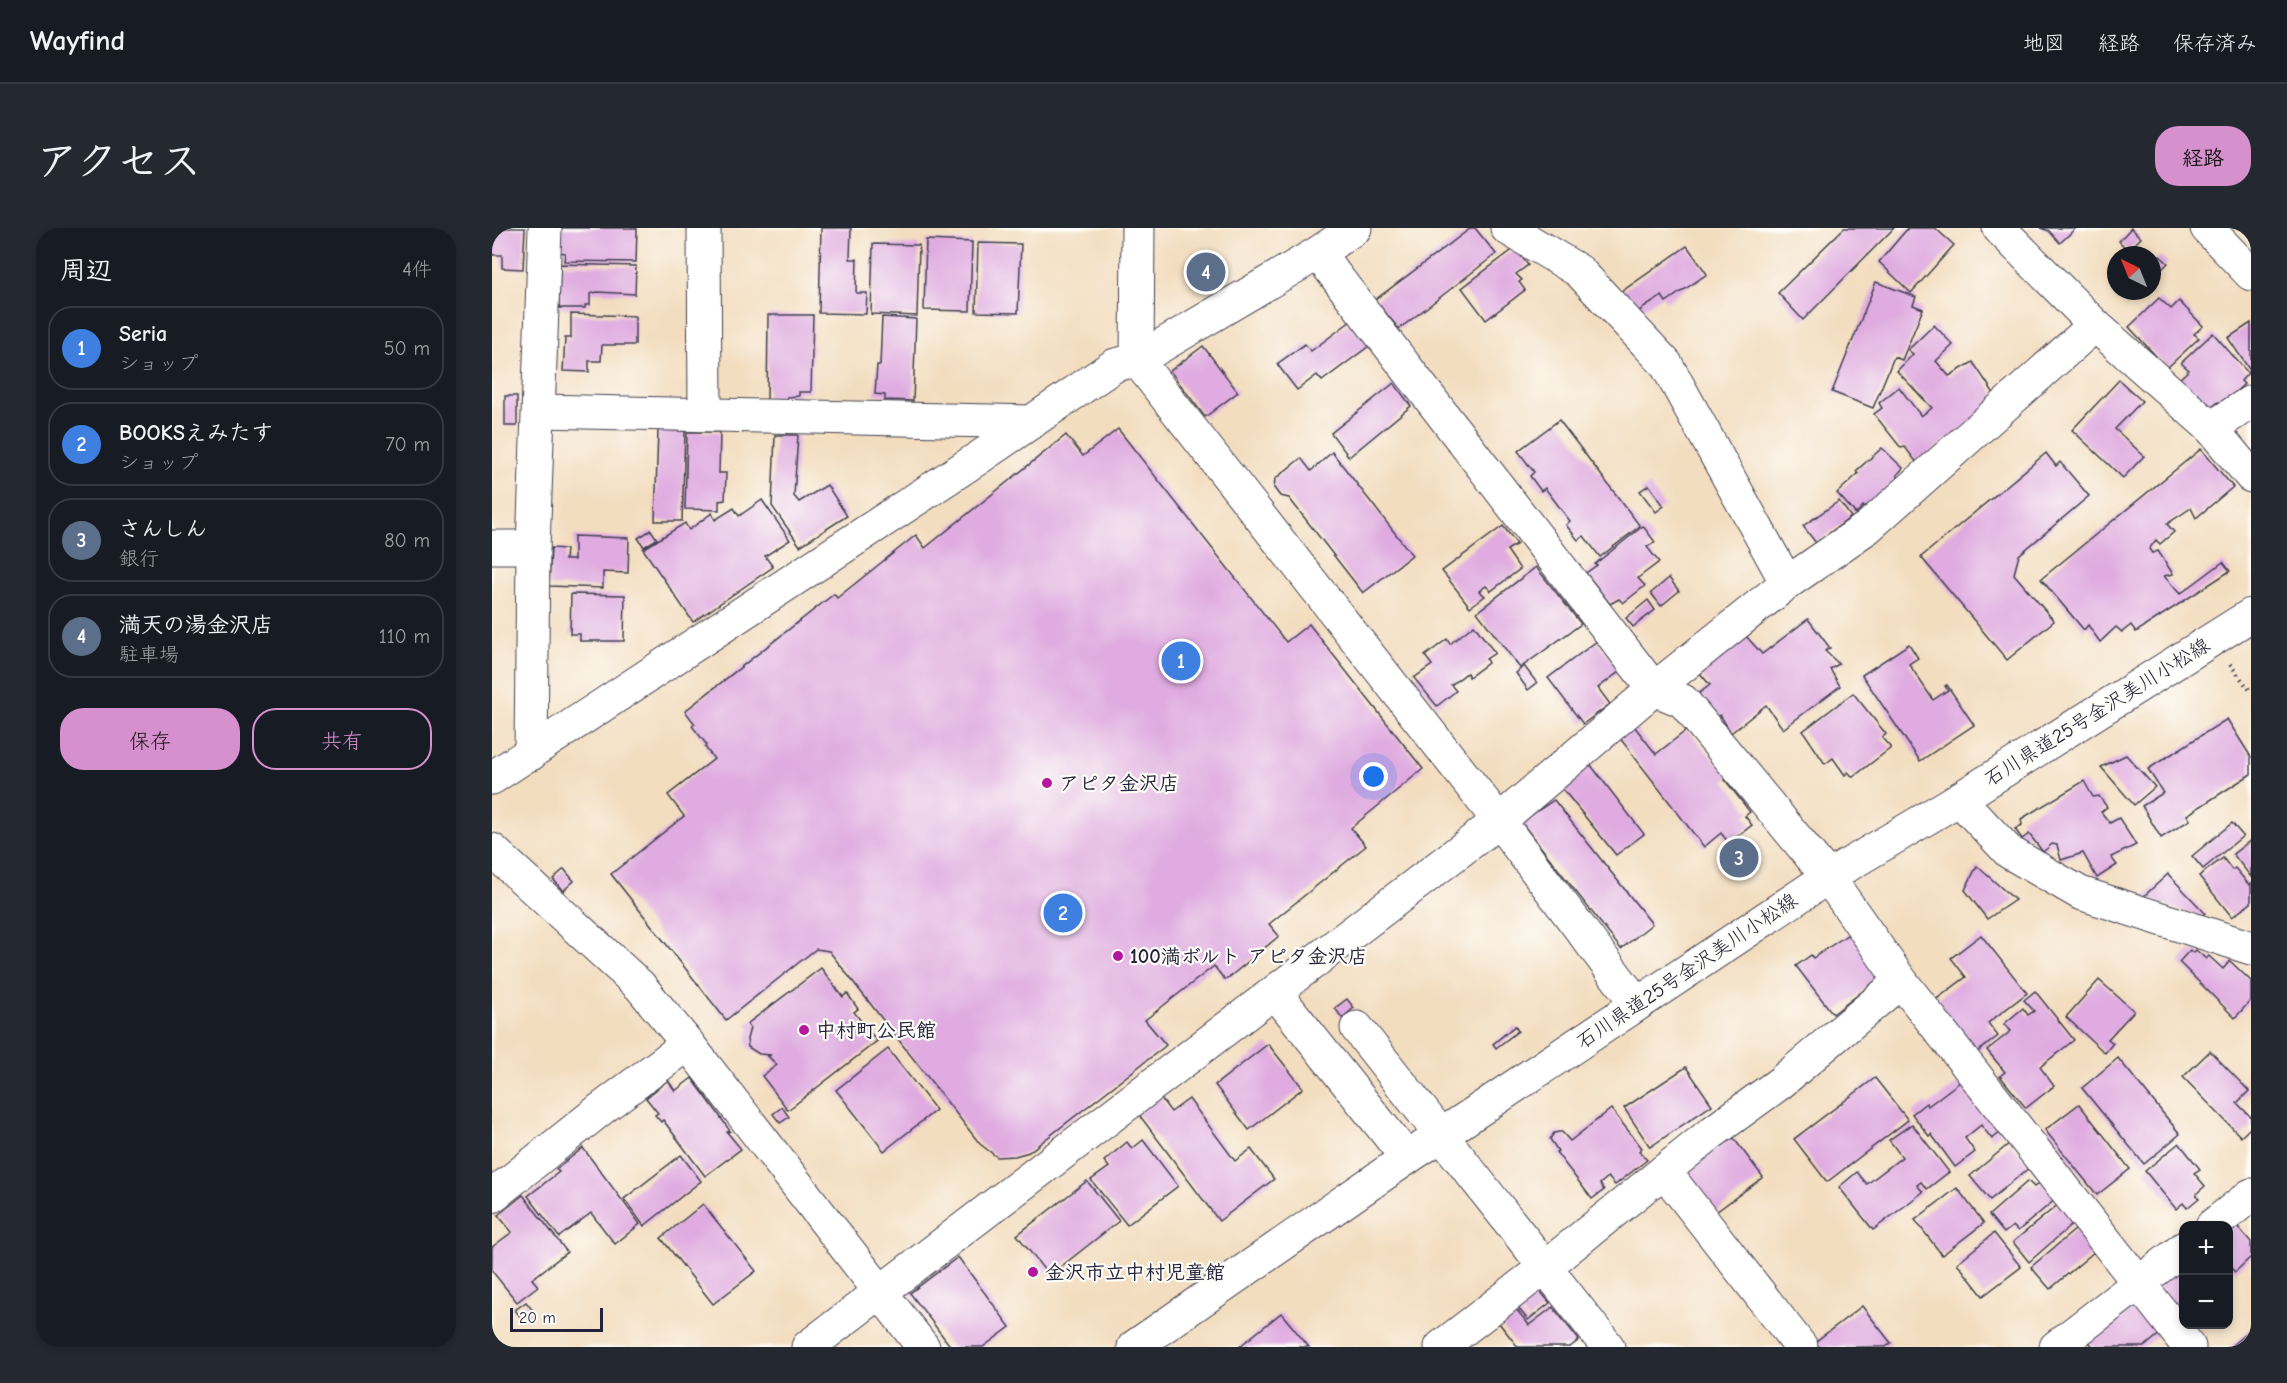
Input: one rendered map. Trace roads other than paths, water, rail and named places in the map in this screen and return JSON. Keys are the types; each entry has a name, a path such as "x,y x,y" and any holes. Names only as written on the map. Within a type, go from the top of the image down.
{"street":[{"path":"531,754 533,548 540,411 545,228"},
{"path":"704,228 705,413"},
{"path":"1138,228 1137,360 1499,821 1638,1004"},
{"path":"492,778 1032,422 1115,364 1137,360 1318,253 1355,228"},
{"path":"1508,228 1579,271 1666,364 1787,583"},
{"path":"1999,228 2095,325 2211,428 2251,476"},
{"path":"2207,228 2251,274"},
{"path":"1318,253 1654,689 1683,702 1828,877 1901,981 2189,1347"},
{"path":"808,1347 1499,821 1654,689 1787,583 1868,527 2095,325"},
{"path":"2211,428 2251,402"},
{"path":"540,411 1032,422"},
{"path":"492,547 533,548"},
{"name":"石川県道25号金沢美川小松線","path":"1134,1347 1407,1158 1828,877 1959,799 2251,615"},
{"path":"1959,799 2009,852 2080,893 2251,948"},
{"path":"492,850 639,986 688,1044 923,1347"},
{"path":"1441,1347 1545,1267 1710,1134 1780,1083 1901,981"},
{"path":"1275,992 1407,1158"},
{"path":"1357,1028 1608,1347"},
{"path":"492,1196 601,1109 688,1044"},
{"path":"1664,1171 1801,1347"},
{"path":"2218,1221 2251,1196"},
{"path":"2056,1347 2179,1252"}],"place":[{"name":"満天の湯金沢店","path":"1206,272"},
{"name":"Seria","path":"1181,661"},
{"name":"アピタ金沢店","path":"1047,783"},
{"name":"さんしん","path":"1739,858"},
{"name":"BOOKSえみたす","path":"1063,913"},
{"name":"100満ボルト アピタ金沢店","path":"1118,956"},
{"name":"中村町公民館","path":"804,1030"},
{"name":"金沢市立中村児童館","path":"1033,1272"}]}
